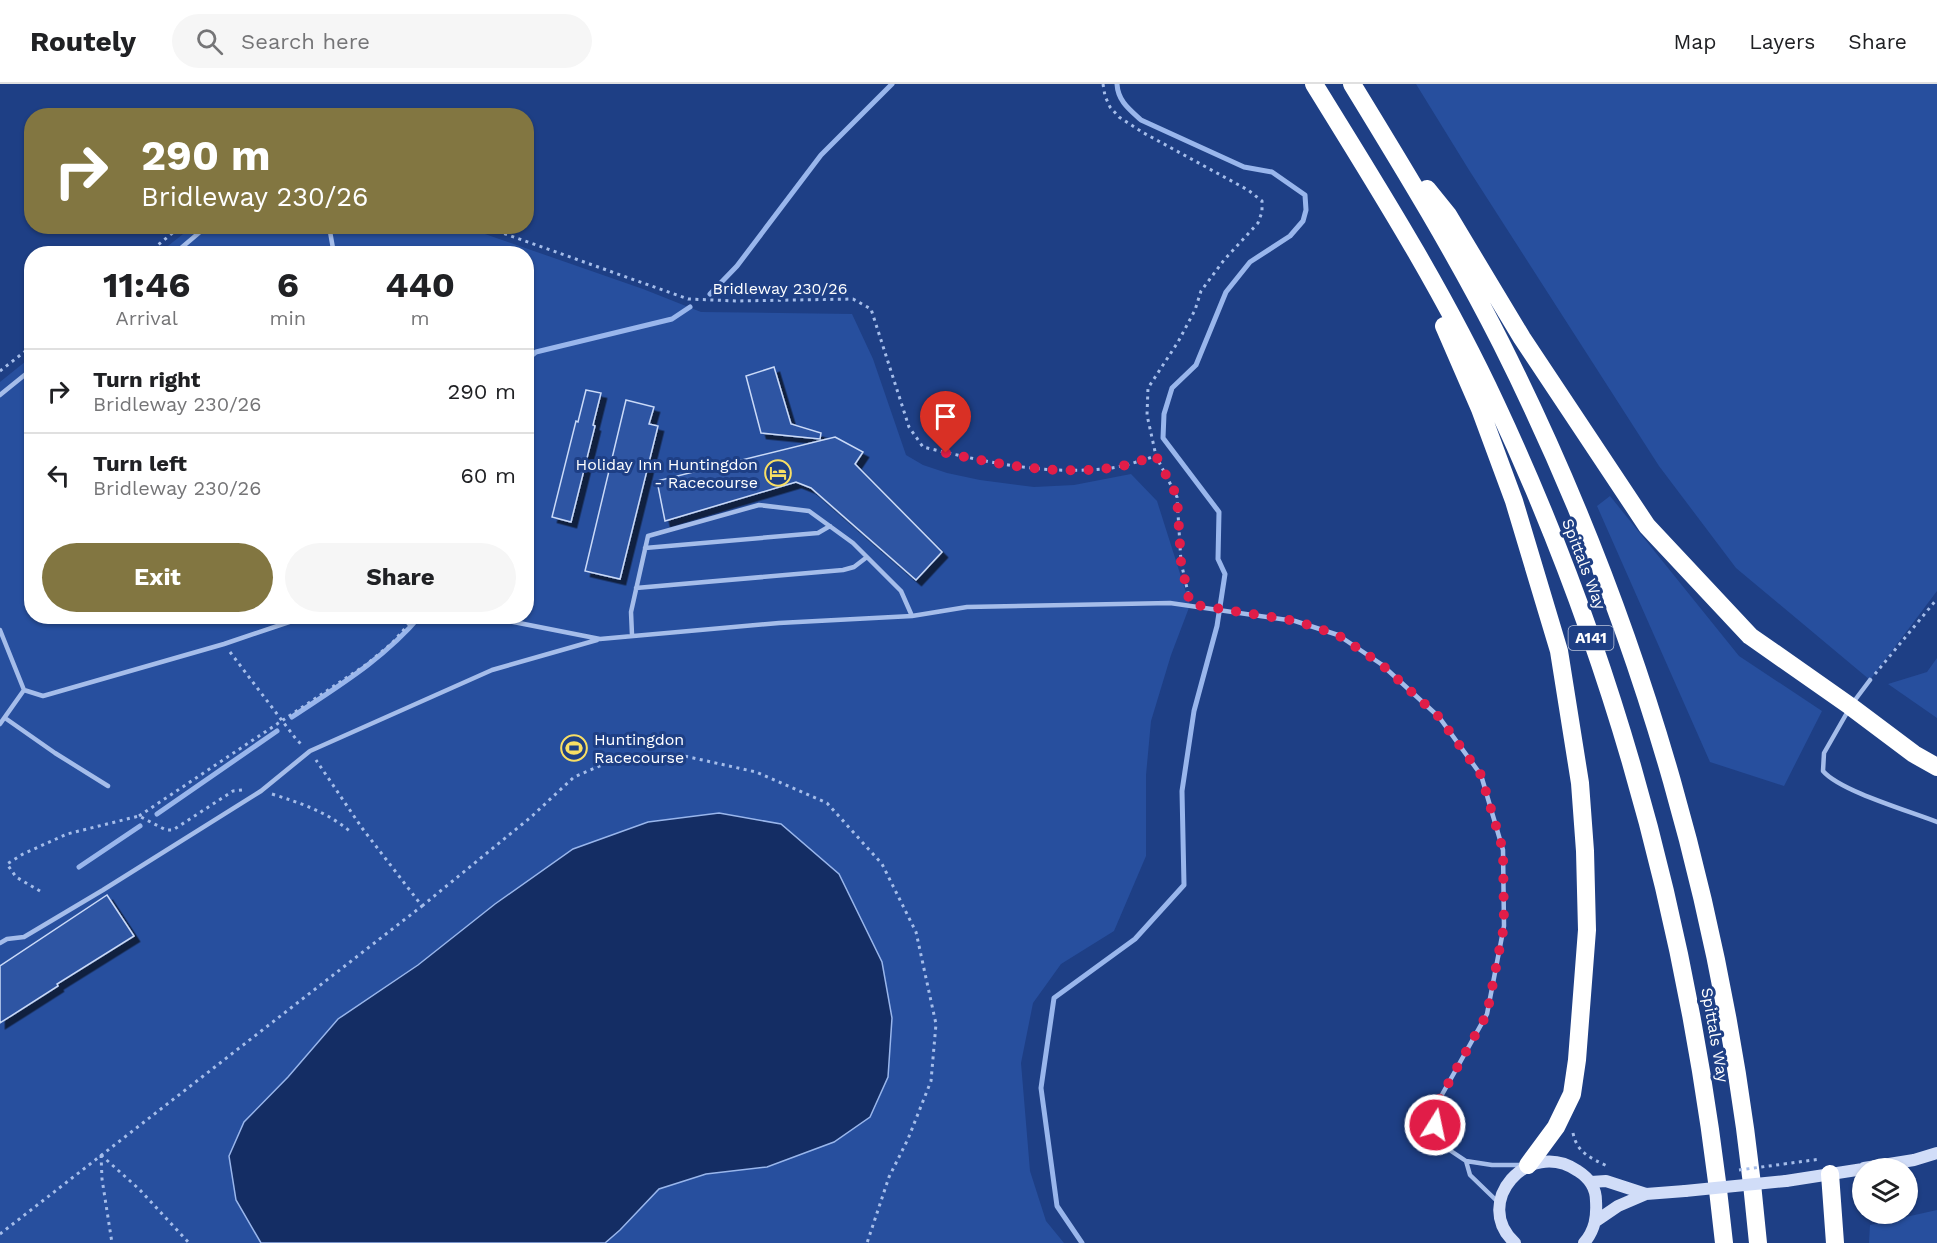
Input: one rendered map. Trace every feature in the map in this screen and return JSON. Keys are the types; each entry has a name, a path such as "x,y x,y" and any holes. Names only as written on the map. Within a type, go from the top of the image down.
{"highway":[{"name":"Spittals Way","path":"1314,84 1396,216 1453,318 1521,460 1577,598 1612,699 1648,821 1683,966 1708,1113 1724,1243"},
{"name":"Spittals Way","path":"1352,84 1463,271 1506,353 1569,490 1628,641 1677,795 1715,953 1743,1112 1758,1243"},
{"path":"1381,132 1448,215 1522,338 1647,526 1750,636 1914,754 1937,767"},
{"path":"1396,216 1480,409 1514,501 1559,651 1580,783 1587,930 1577,1060 1572,1094 1556,1127 1528,1165"},
{"path":"1830,1174 1836,1243"}],"main road":[{"path":"1918,1159 1937,1153"},
{"path":"1509,1241 1499,1212 1502,1193 1512,1177 1528,1165 1549,1160 1570,1165 1591,1182 1596,1198 1596,1221 1590,1237 1584,1243"},
{"path":"1596,1221 1618,1206 1646,1194 1786,1181 1852,1171"},
{"path":"1591,1182 1606,1180 1646,1194"}],"lane":[{"path":"183,246 198,234"},
{"path":"0,395 24,376"},
{"path":"632,635 630,612 648,536 759,505 810,511 853,543 901,591 912,616"},
{"path":"645,548 818,533 830,526"},
{"path":"636,588 843,570 854,567 867,557"},
{"path":"0,943 7,939 24,937 39,929 261,791 310,751 492,670 600,639 779,623 912,616 967,608 1122,602 1190,604 1296,621 1338,635 1381,664 1439,717 1481,775 1503,850 1504,926 1487,1014 1434,1109 1436,1141 1466,1161 1492,1165 1528,1165"},
{"path":"24,690 43,696 224,644 283,624"},
{"path":"524,624 600,639"},
{"path":"0,630 24,690"},
{"path":"1870,680 1850,706 1824,753 1823,771 1830,778 1869,798 1937,822"},
{"path":"0,724 24,690"},
{"path":"5,718 108,786"},
{"path":"1466,1161 1470,1175 1500,1204"}],"path":[{"path":"1102,84 1110,107 1119,117 1248,190 1262,201 1262,212 1258,223 1224,260 1201,291 1195,310 1178,342 1148,388 1147,415 1156,456 1177,496 1181,562 1190,604"},
{"path":"157,246 171,234"},
{"name":"Bridleway 230/26","path":"505,234 688,299 736,301 853,299 871,309 909,427 922,447 997,464 1052,471 1113,468 1156,456"},
{"path":"0,371 24,352"},
{"path":"1870,680 1937,599"},
{"path":"40,891 16,877 7,864 67,834 139,816 367,664 392,643 409,624"},
{"path":"224,644 296,740 310,751 362,828 422,906"},
{"path":"0,1234 422,906 531,817 574,777 623,756 680,755 756,772 827,803 882,864 916,932 936,1024 931,1081 908,1139 889,1177 867,1243"},
{"path":"139,816 166,830 173,830 233,791 261,791 311,806 333,818 351,832"},
{"path":"1572,1131 1578,1148 1584,1154 1608,1167"},
{"path":"101,1155 102,1179 112,1243"},
{"path":"101,1155 139,1189 189,1243"}],"shaded area":[{"path":"1416,84 1937,84 1937,591 1870,680 1736,568 1659,466"},
{"name":"Huntingdon Racecourse","path":"183,234 485,234 520,246 168,246"},
{"name":"Huntingdon Racecourse","path":"534,251 701,312 852,314 873,359 906,455 923,465 980,480 1034,487 1074,485 1131,474 1157,501 1190,605 1171,655 1151,721 1146,775 1146,856 1114,931 1061,964 1033,1003 1021,1063 1030,1171 1046,1221 1064,1243 0,1243 0,382 24,363 24,624 534,624"},
{"path":"1610,496 1739,656 1822,711 1784,786 1710,762 1597,506"},
{"path":"1937,658 1937,718 1888,684 1927,672"},
{"path":"719,813 781,824 839,874 882,962 892,1018 888,1077 870,1117 834,1142 767,1167 706,1174 659,1189 605,1243 261,1243 236,1200 229,1156 244,1122 288,1077 338,1019 418,965 495,904 573,849 648,822"},
{"path":"1937,1210 1937,1243 1869,1243 1870,1225 1918,1224 1918,1214"}],"building":[{"path":"774,367 791,424 821,433 820,439 761,433 746,376"},
{"path":"586,390 601,393 571,522 552,517"},
{"path":"626,400 654,407 649,424 658,426 620,579 585,571"},
{"name":"Holiday Inn Huntingdon - Racecourse","path":"835,437 863,452 855,464 942,552 916,580 811,488 796,482 665,521 657,481"},
{"path":"107,895 134,936 0,1023 0,966"}],"waterway":[{"path":"710,294 737,266 821,155 892,84"},
{"path":"1082,1243 1057,1206 1041,1088 1054,998 1135,939 1184,885 1182,791 1194,711 1217,626 1225,574 1218,559 1219,512 1163,438 1164,414 1172,388 1196,365 1226,292 1250,262 1290,236 1303,221 1306,210 1305,195 1272,172 1244,167 1141,120 1122,100 1117,84"},
{"path":"534,354 672,319 690,307"},
{"path":"292,717 376,659 413,624"},
{"path":"157,814 277,731"},
{"path":"79,867 140,826"}],"place":[{"name":"Holiday Inn Huntingdon - Racecourse","path":"778,473"},
{"name":"Huntingdon Racecourse","path":"574,748"}],"route":[{"path":"946,453 997,464 1052,471 1113,468 1156,456 1177,496 1181,562 1190,604 1296,621 1338,635 1381,664 1439,717 1453,736 1481,775 1503,850 1504,926 1487,1014 1434,1109 1435,1125"}]}
